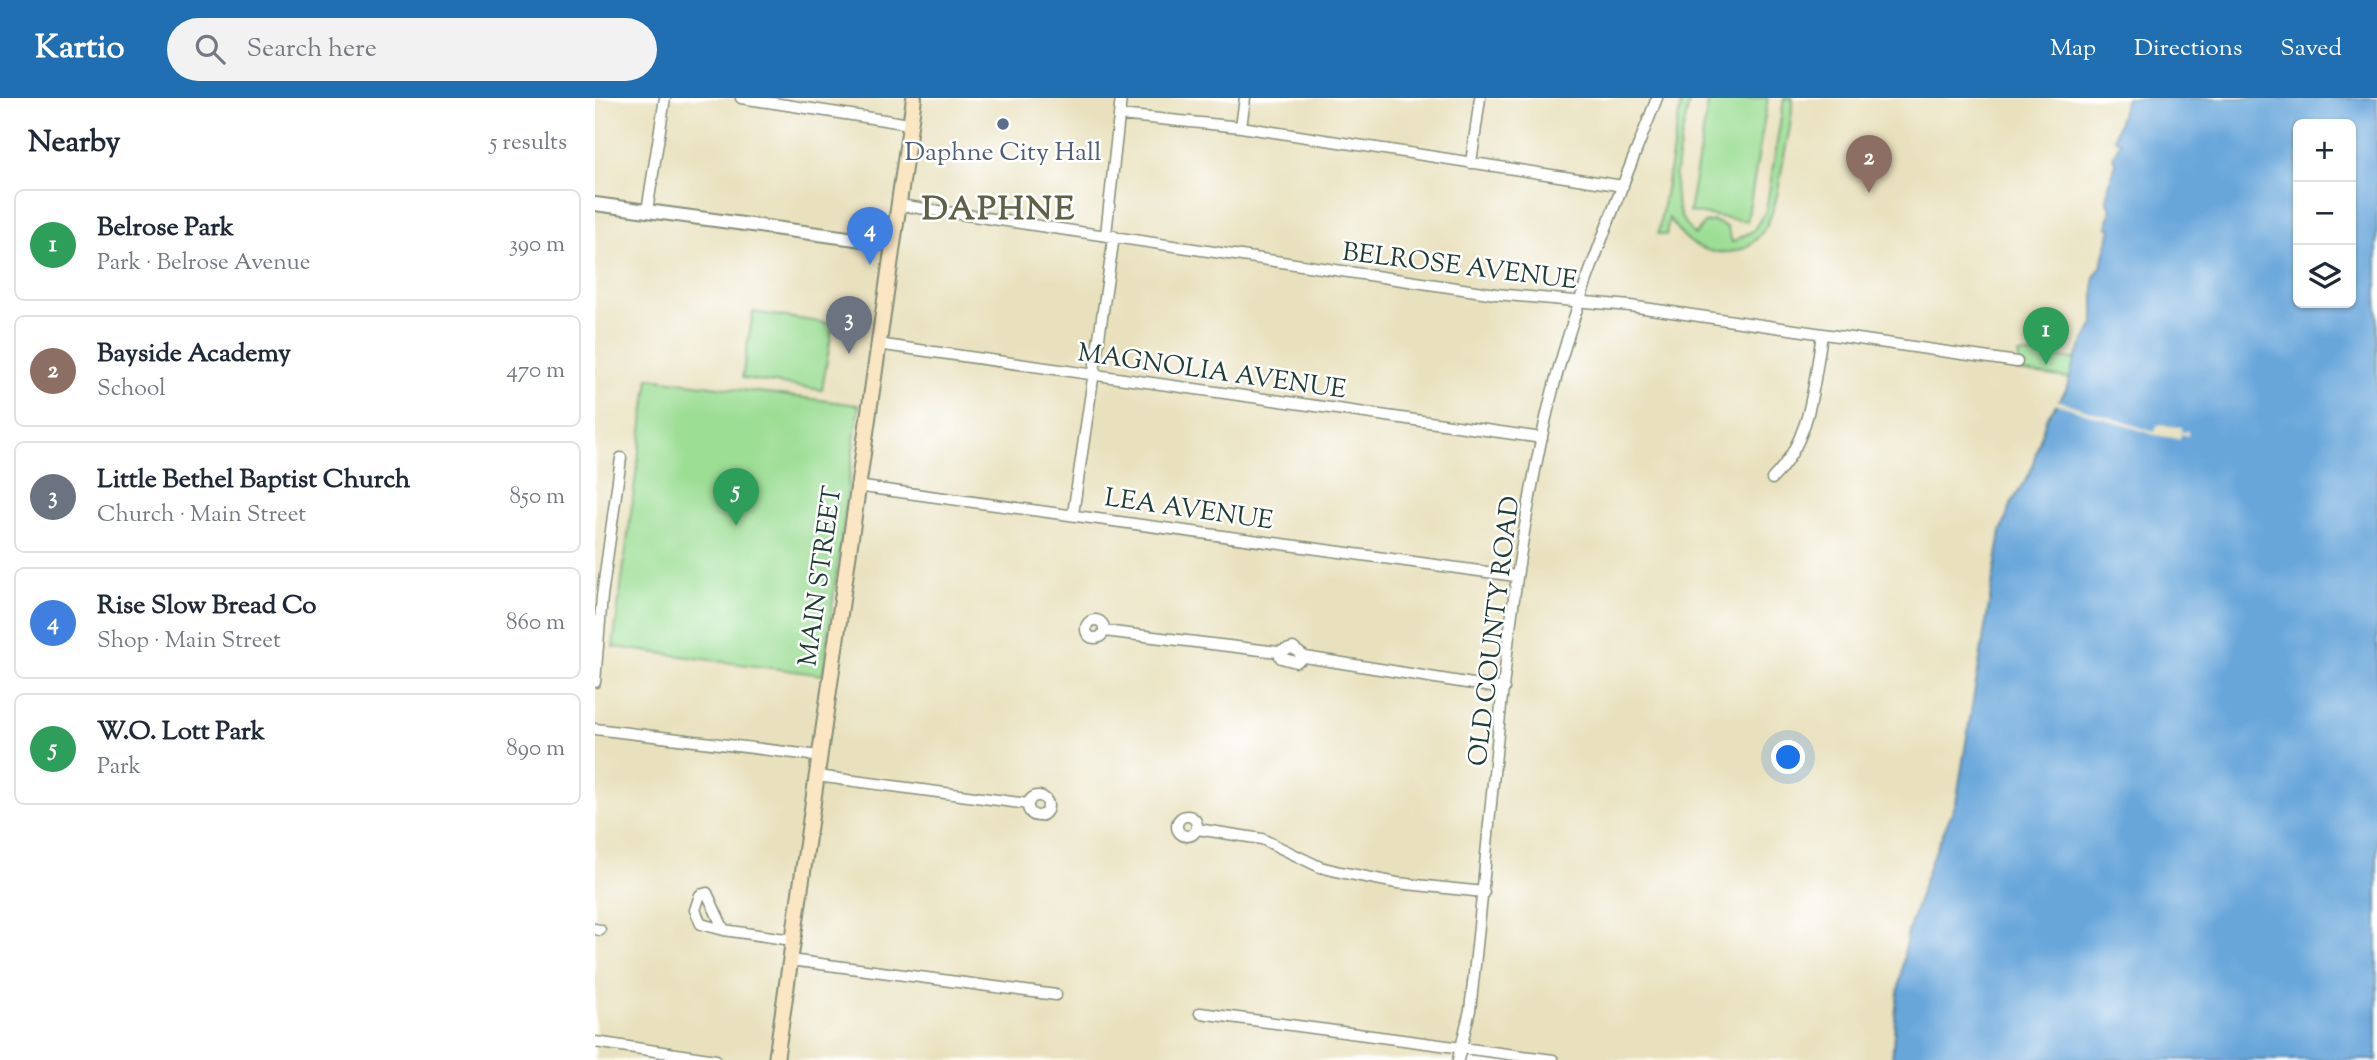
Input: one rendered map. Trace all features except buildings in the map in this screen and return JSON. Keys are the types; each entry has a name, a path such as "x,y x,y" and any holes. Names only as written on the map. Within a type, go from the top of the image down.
{"main road":[{"name":"MAIN STREET","path":"776,1060 792,940 822,777 819,756 913,98"}],"street":[{"path":"647,211 665,98"},
{"path":"741,98 910,124"},
{"path":"1073,514 1095,373 1121,98"},
{"path":"1241,127 1245,98"},
{"path":"1471,163 1480,98"},
{"name":"OLD COUNTY ROAD","path":"1458,1060 1463,1048 1484,892 1516,576 1542,438 1560,360 1657,98"},
{"path":"1119,115 1241,127 1623,186"},
{"path":"595,204 893,244"},
{"name":"BELROSE AVENUE","path":"899,205 1496,294 1781,326 1822,335 2017,362"},
{"path":"1772,479 1789,457 1811,407 1822,335"},
{"name":"MAGNOLIA AVENUE","path":"877,344 1542,438"},
{"path":"595,682 602,596 621,458"},
{"name":"LEA AVENUE","path":"856,486 1516,576"},
{"path":"1104,631 1279,652 1293,648 1305,657 1504,690"},
{"path":"595,729 819,756"},
{"path":"822,777 1028,804"},
{"path":"1197,829 1262,839 1321,867 1372,878 1484,892"},
{"path":"724,930 792,940"},
{"path":"790,960 1056,995"},
{"path":"1200,1013 1553,1060"},
{"path":"595,1042 716,1060"}],"green space":[{"path":"1682,98 1690,98 1676,171 1678,207 1684,222 1695,235 1704,223 1714,221 1727,227 1732,242 1753,231 1766,211 1784,98 1792,98 1790,127 1778,189 1768,222 1760,235 1749,245 1734,251 1715,252 1694,245 1669,218 1666,235 1658,234"},
{"path":"1709,98 1768,98 1747,221 1689,212"},
{"path":"753,312 833,324 822,390 742,378"},
{"path":"2019,354 2075,359 2075,379 2017,371"},
{"path":"649,378 859,405 823,675 613,647"}],"water":[{"path":"2126,98 2377,98 2377,1060 1892,1060 1896,1006 1907,935 1931,861 1956,803 2001,532 2011,504 2030,473 2046,419 2066,390 2075,359 2094,324 2094,277 2101,267 2111,229 2107,227 2111,208 2107,202 2116,163 2113,157 2120,142 2114,138"}],"pier":[{"path":"2056,400 2155,432 2157,425 2182,427 2181,432 2188,431 2188,436 2181,434 2180,439 2155,435 2054,403"}],"place":[{"name":"Daphne City Hall","path":"1003,124"},
{"name":"Bayside Academy","path":"1869,193"},
{"name":"Rise Slow Bread Co","path":"870,265"},
{"name":"Little Bethel Baptist Church","path":"849,354"},
{"name":"Belrose Park","path":"2046,365"},
{"name":"W.O. Lott Park","path":"736,526"}],"district":[{"name":"DAPHNE","path":"999,207"}]}
